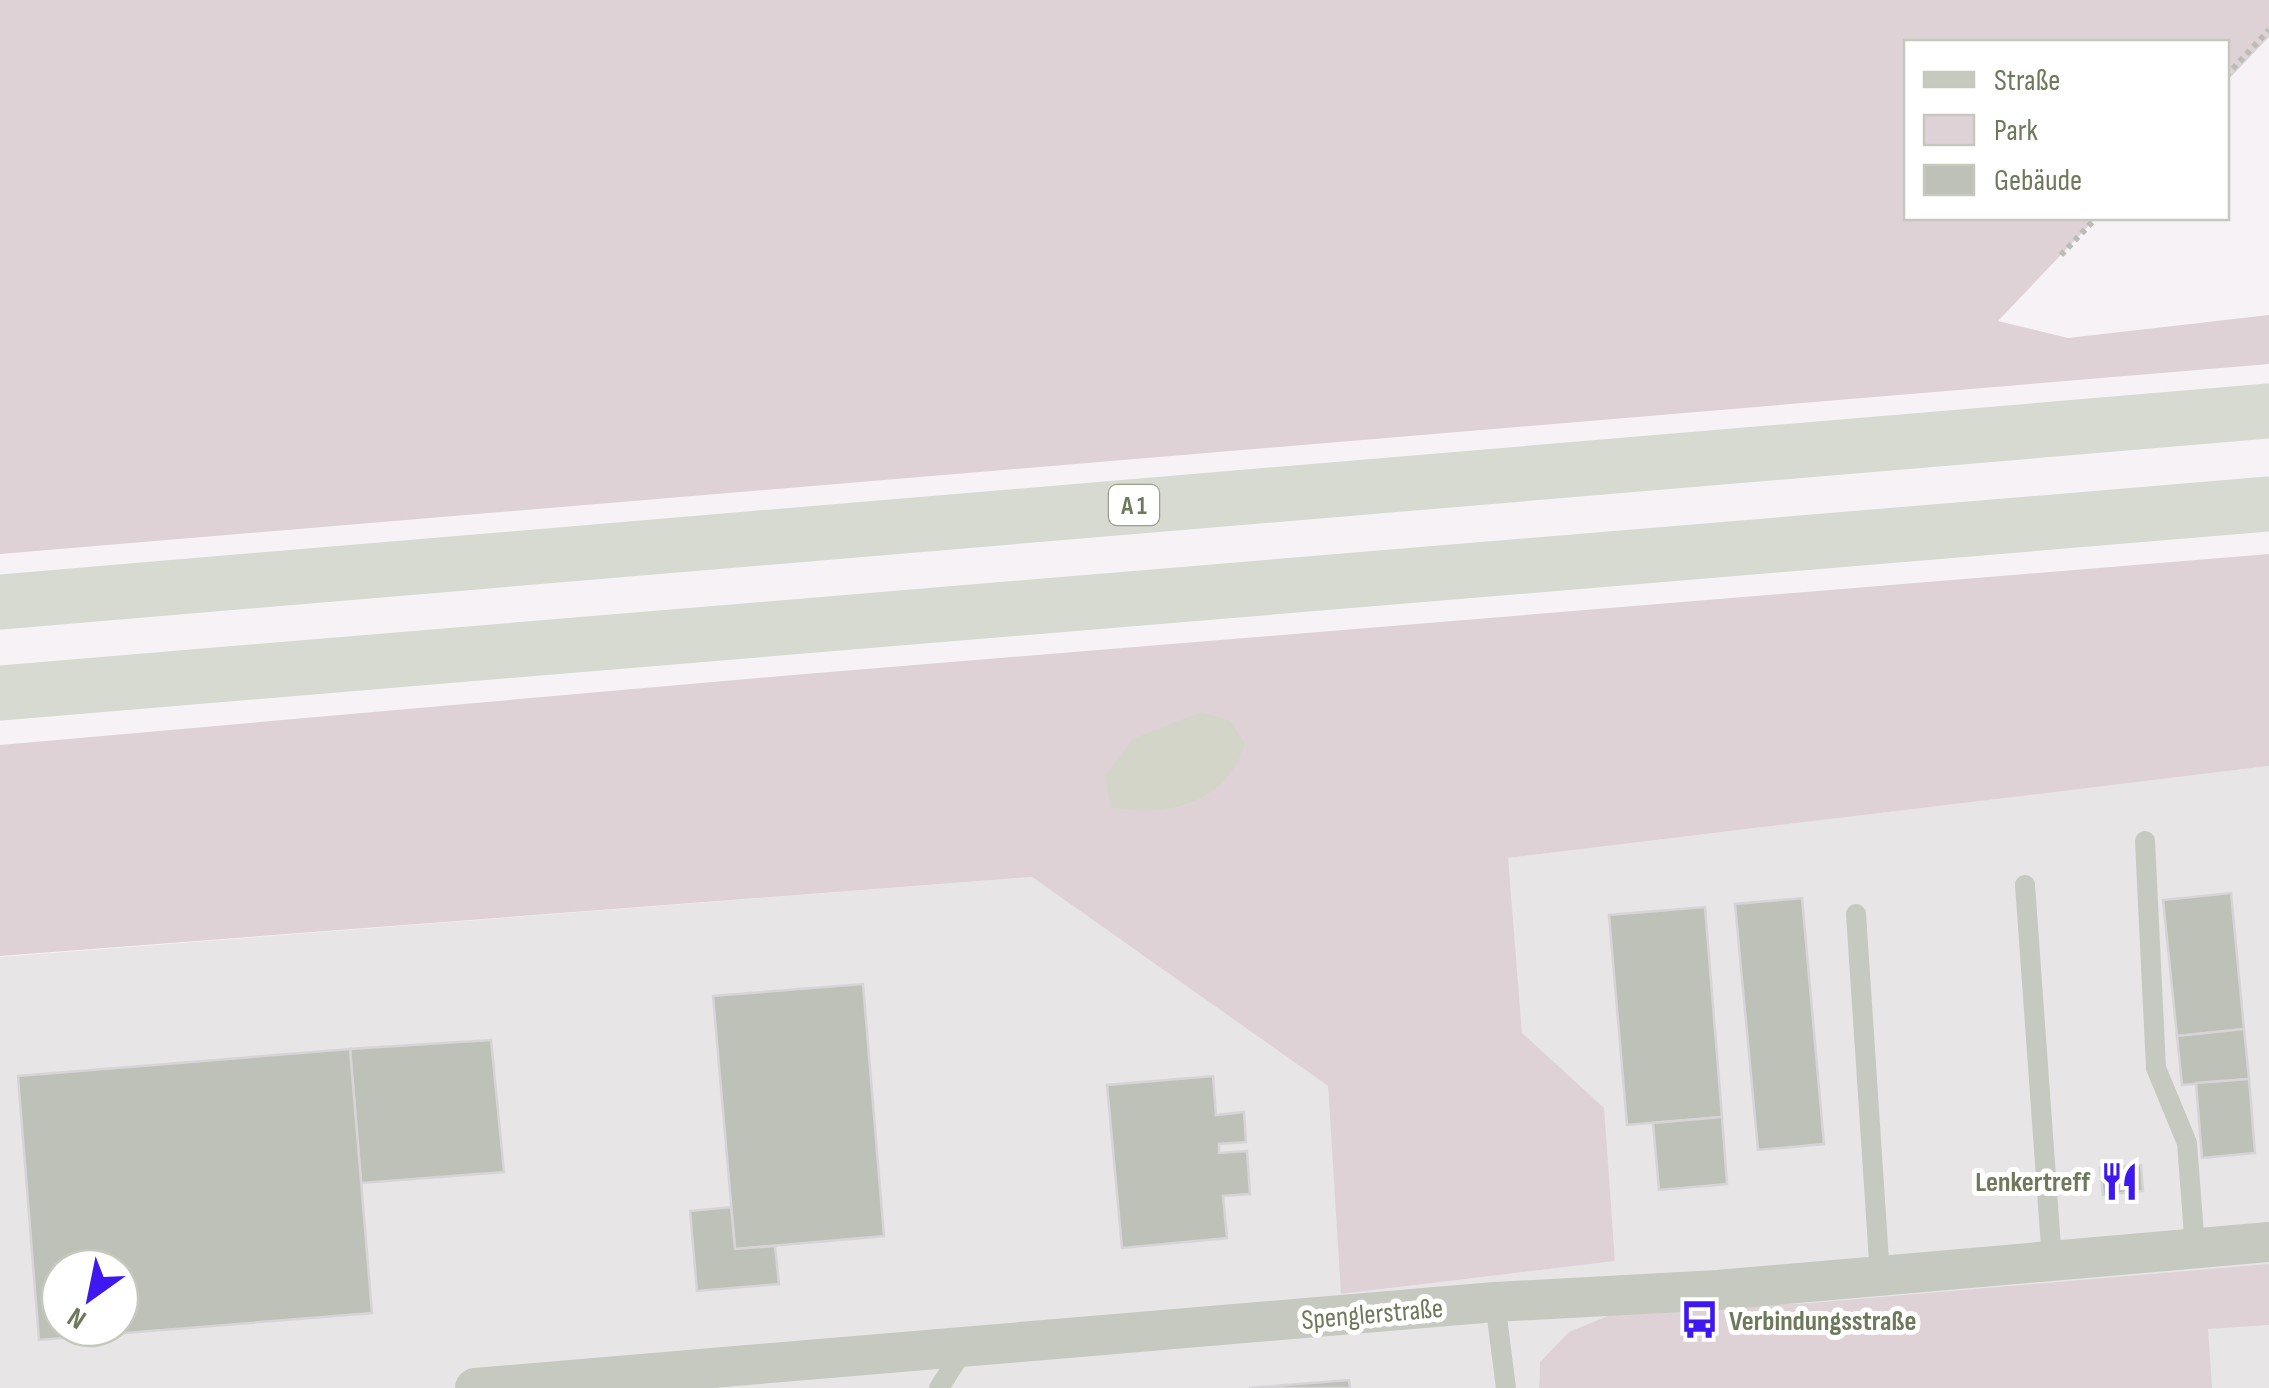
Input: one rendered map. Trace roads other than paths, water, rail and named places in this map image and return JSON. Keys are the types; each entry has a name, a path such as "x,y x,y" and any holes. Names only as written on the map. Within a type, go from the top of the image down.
{"highway":[{"name":"A 1","path":"0,602 2269,412"},
{"path":"0,692 2269,504"}],"street":[{"name":"Spenglerstraße","path":"475,1388 642,1381 965,1347 1495,1302 1718,1290 2269,1242"}],"lane":[{"path":"2145,841 2156,1068 2187,1144 2195,1248"},
{"path":"2025,885 2052,1261"},
{"path":"1856,914 1880,1276"},
{"path":"1495,1302 1506,1388"},
{"path":"939,1388 965,1347"}],"place":[{"name":"Lenkertreff","path":"2120,1181"},
{"name":"Verbindungsstraße","path":"1699,1320"}]}
